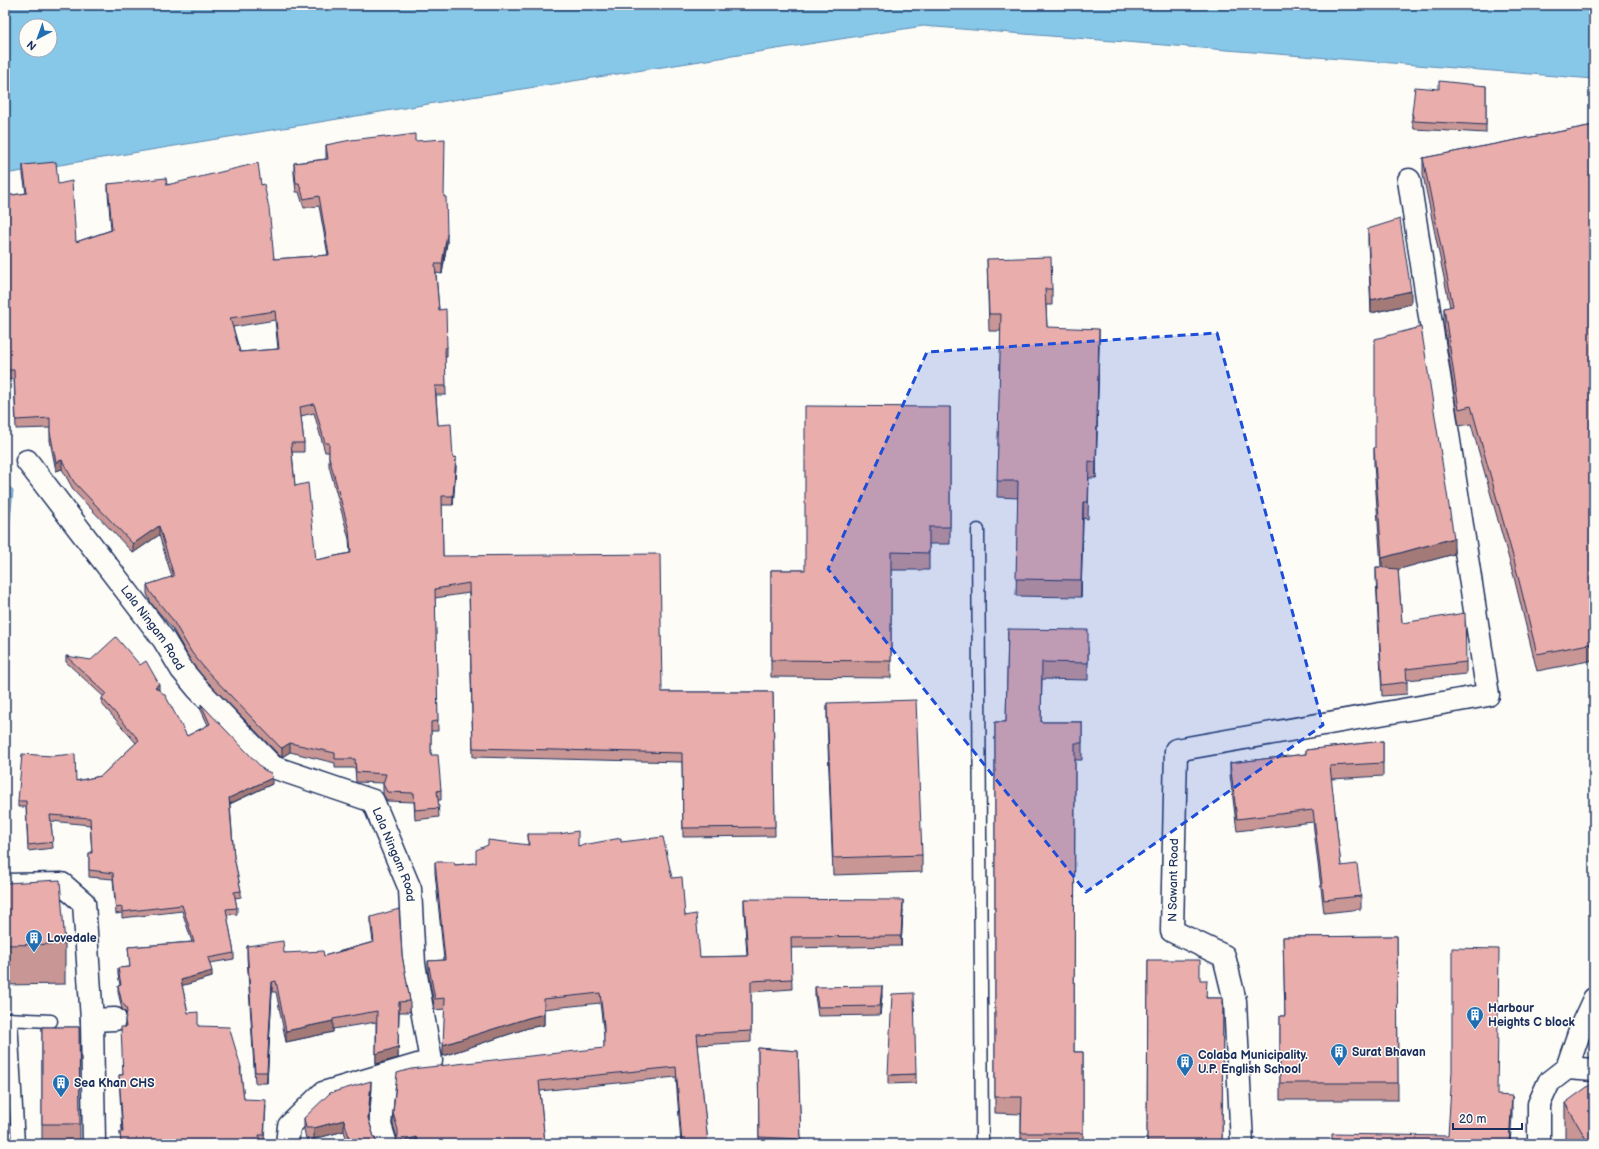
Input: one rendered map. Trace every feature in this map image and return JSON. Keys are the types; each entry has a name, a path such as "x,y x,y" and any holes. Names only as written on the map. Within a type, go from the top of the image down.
{"street":[{"name":"N Sawant Road","path":"1242,1144 1235,1001 1224,956 1172,931 1176,750 1488,695 1409,180"},
{"name":"Lala Ningam Road","path":"27,461 156,630 182,670 197,688 273,767 373,802 410,889 414,964 431,1061 323,1093 289,1126 287,1144"},
{"path":"5,885 62,884 84,904 92,1020 94,1144"},
{"path":"1539,1144 1539,1104 1550,1082 1567,1068 1581,1027 1594,999"},
{"path":"92,1020 115,1019"},
{"path":"1567,1068 1594,1070"},
{"path":"385,1075 380,1125 386,1144"}],"lane":[{"path":"978,530 982,1144"},
{"path":"18,1144 8,1019 51,1020"}],"highlighted area":[{"path":"1217,333 1323,725 1086,892 828,569 927,352"}],"water":[{"path":"5,5 1594,5 1594,79 923,26 465,98 5,174"},
{"path":"5,484 13,490 5,566"}],"building":[{"path":"1439,81 1486,86 1486,125 1414,121 1412,113 1415,87 1439,89"},
{"path":"1594,125 1594,643 1537,654 1514,560 1471,406 1459,409 1444,308 1453,306 1423,158"},
{"path":"415,134 415,141 445,139 444,197 446,197 447,234 442,264 435,264 439,310 446,309 446,386 435,386 438,425 451,424 453,458 456,457 453,496 442,496 443,556 660,554 662,692 773,692 775,827 683,828 682,753 473,748 469,583 435,589 438,721 431,722 431,755 438,755 441,790 437,791 439,808 415,810 414,793 387,792 383,784 386,774 356,772 355,759 335,759 335,753 290,743 282,748 280,747 206,670 192,653 172,619 151,593 147,585 174,576 159,526 133,544 74,482 62,460 56,462 50,432 50,418 16,420 14,370 5,370 5,196 27,193 23,165 56,162 58,184 72,181 76,242 112,230 108,184 166,178 167,185 258,163 261,185 264,184 269,208 274,259 329,255 319,196 304,199 299,183 296,183 294,163 328,159 326,145 351,140 385,136 385,138","holes":["275,311 279,349 240,352 230,318","314,404 325,443 329,443 329,457 349,530 351,553 316,560 308,483 295,486 291,443 304,443 300,407"]},
{"path":"1400,219 1411,291 1371,300 1368,229"},
{"path":"1051,257 1052,289 1045,289 1047,327 1099,329 1096,462 1089,461 1088,502 1083,502 1081,580 1016,579 1018,481 997,481 1001,314 989,314 987,259"},
{"path":"1421,327 1454,538 1382,558 1374,448 1375,339"},
{"path":"805,406 950,407 950,527 929,527 929,553 891,552 891,661 771,660 771,570 805,570"},
{"path":"1376,567 1398,569 1402,623 1465,613 1466,662 1406,669 1407,682 1382,685"},
{"path":"1008,629 1088,630 1088,663 1042,662 1041,722 1082,722 1082,743 1075,743 1074,1052 1083,1052 1083,1133 1021,1133 1022,1097 995,1097 995,722 1006,722"},
{"path":"116,637 140,665 146,661 159,684 155,687 165,695 187,736 210,724 201,704 264,770 271,773 272,778 229,798 234,857 241,891 234,892 237,908 226,909 234,953 208,958 212,971 181,980 188,1013 198,1012 198,1026 229,1027 241,1067 244,1099 266,1100 264,1135 259,1135 260,1144 121,1144 120,1132 123,1132 119,1075 123,1075 121,1027 126,1027 125,1020 127,1012 126,1007 122,1003 118,986 121,985 118,968 130,967 128,947 194,942 182,905 122,912 122,907 116,908 113,873 89,870 89,853 92,853 90,818 50,815 53,842 28,845 26,801 18,801 22,754 52,756 75,754 76,781 101,776 139,740 102,698 106,693 66,656 91,660"},
{"path":"916,700 922,855 833,858 827,703"},
{"path":"1383,741 1383,763 1330,766 1341,866 1357,864 1361,896 1324,900 1313,810 1237,819 1230,763 1306,754 1306,750"},
{"path":"578,831 578,846 621,838 621,842 663,837 672,878 682,877 685,916 696,914 700,957 748,956 744,899 903,900 901,936 791,937 792,979 751,981 751,1031 697,1034 708,1144 682,1144 676,1067 539,1081 545,1144 419,1144 416,1137 396,1144 391,1144 395,1142 398,1136 398,1130 393,1113 397,1073 411,1069 604,1048 604,1026 600,993 544,999 544,1014 443,1045 445,998 435,999 428,961 445,960 435,862 454,862 455,865 476,863 476,850 488,845 488,840 529,845 528,834 559,834"},
{"path":"60,880 65,944 5,945 5,883"},
{"path":"399,909 402,955 410,1001 399,1002 398,1047 376,1054 377,1011 333,1019 333,1021 286,1031 276,981 272,982 267,1072 255,1072 247,946 283,941 284,953 323,951 324,956 374,942 371,917"},
{"path":"1397,936 1398,1083 1280,1083 1280,1016 1285,1016 1283,937"},
{"path":"1452,948 1499,949 1497,1095 1512,1096 1509,1144 1332,1144 1332,1134 1448,1136 1452,1071"},
{"name":"Colaba Municipality. U.P. English School","path":"1148,960 1200,960 1200,980 1207,980 1206,998 1223,998 1222,1142 1147,1142"},
{"path":"882,986 880,1006 818,1007 815,987"},
{"path":"914,993 916,1074 888,1075 892,994"},
{"name":"Sea Khan CHS","path":"42,1027 79,1027 80,1124 42,1124"},
{"path":"758,1048 798,1051 801,1139 759,1137"},
{"path":"371,1081 368,1118 374,1137 377,1142 381,1144 351,1144 344,1120 314,1128 306,1128 304,1118 330,1093"},
{"path":"1594,1082 1594,1144 1589,1144 1565,1103"}],"place":[{"name":"Lovedale","path":"34,953"},
{"name":"Harbour Heights C block","path":"1475,1030"},
{"name":"Surat Bhavan","path":"1339,1067"},
{"name":"Colaba Municipality. U.P. English School","path":"1185,1077"},
{"name":"Sea Khan CHS","path":"61,1098"}]}
